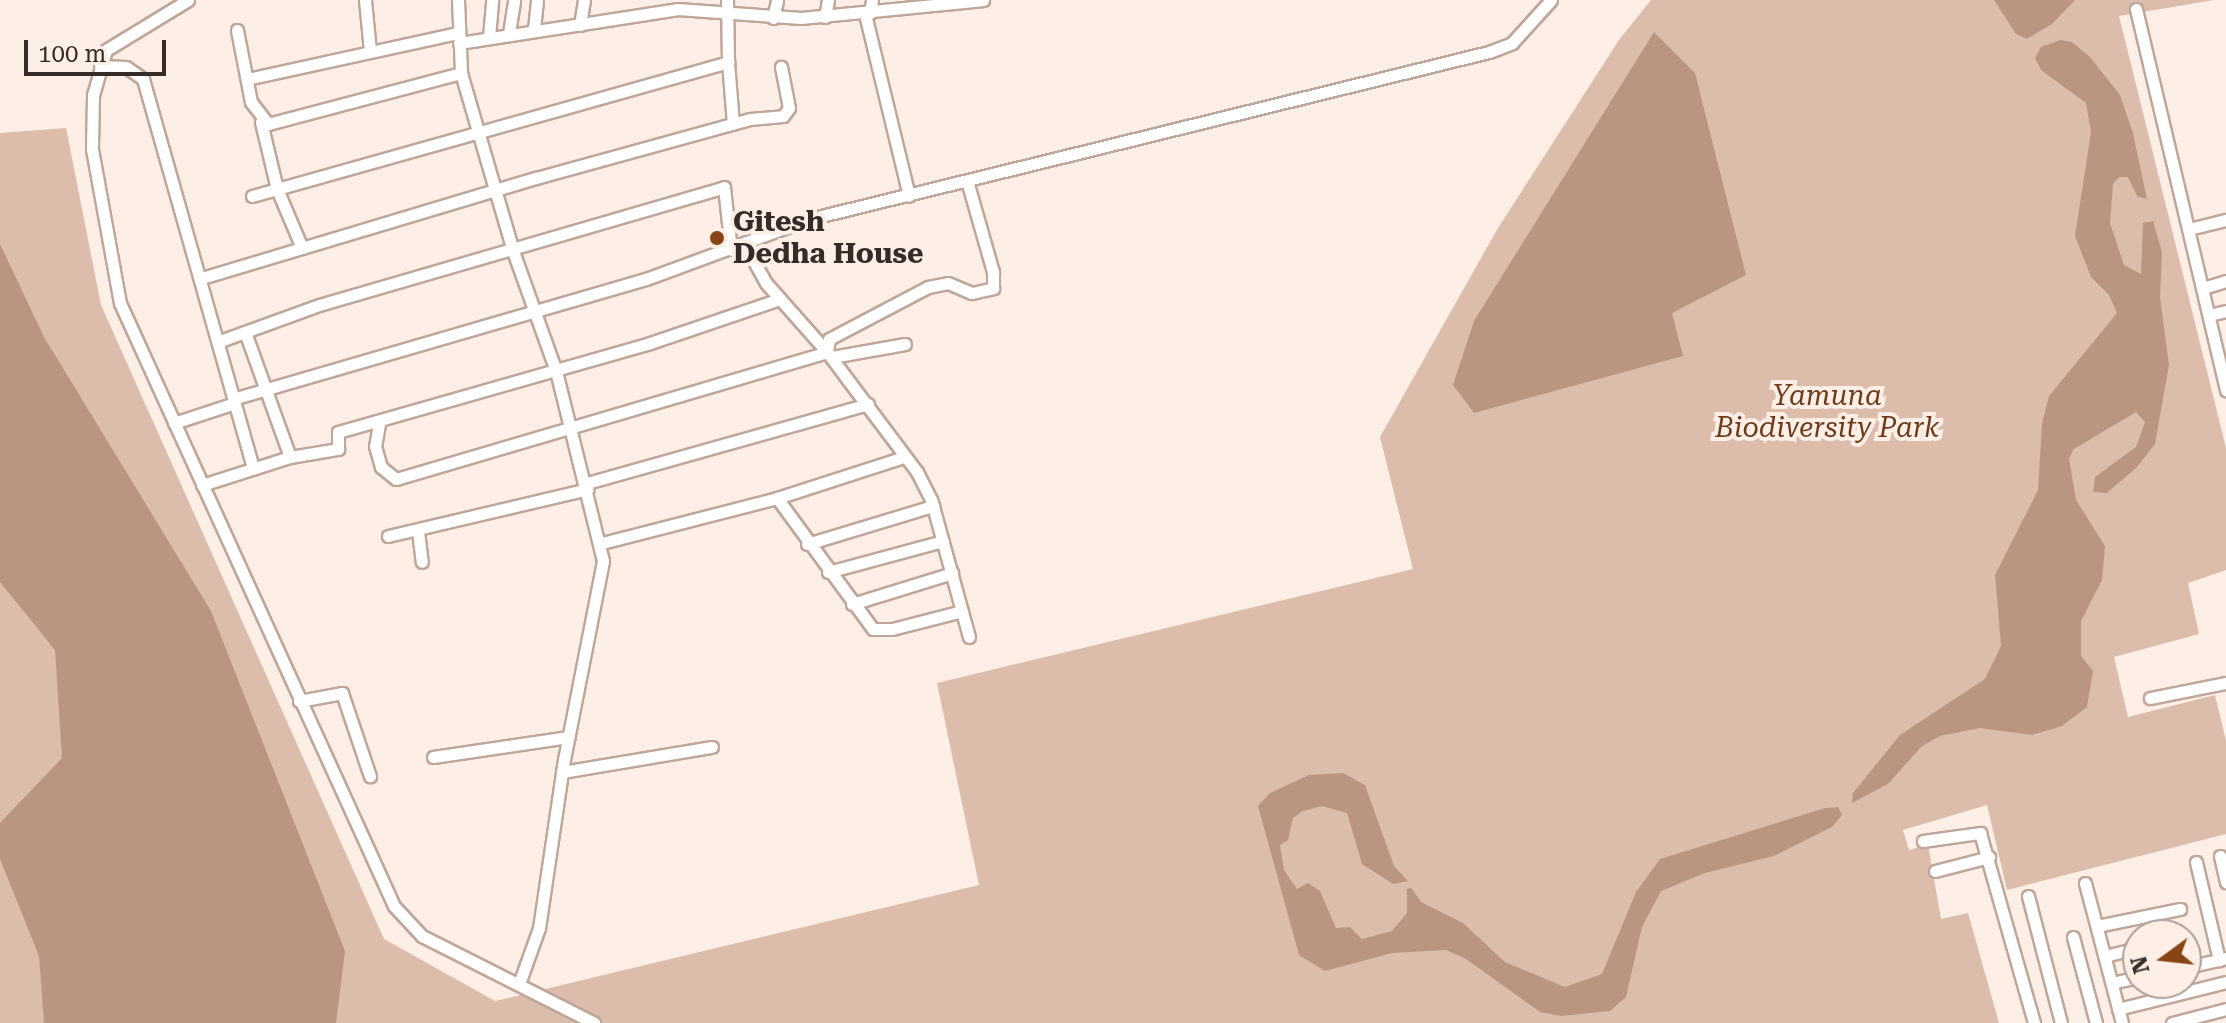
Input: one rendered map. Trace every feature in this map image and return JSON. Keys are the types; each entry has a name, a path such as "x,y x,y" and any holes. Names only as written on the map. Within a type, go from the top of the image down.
{"street":[{"path":"188,0 106,50 93,95 92,149 120,303 299,701 405,922 422,936 594,1023"},
{"path":"365,0 370,51"},
{"path":"458,0 461,73 513,251 556,371 602,543 599,587 562,772 539,928 519,984"},
{"path":"489,37 492,0"},
{"path":"509,33 514,0"},
{"path":"534,29 537,0"},
{"path":"580,25 584,0"},
{"path":"727,0 725,16 733,124"},
{"path":"773,18 777,0"},
{"path":"825,17 828,0"},
{"path":"872,0 867,13 909,196"},
{"path":"247,79 370,51 580,25 669,6 694,4 725,16 773,18 825,17 983,0"},
{"path":"174,423 269,390 731,250 809,219 1489,52 1512,43 1551,0"},
{"path":"2136,9 2209,315 2221,344 2226,391"},
{"path":"237,30 277,189 302,248"},
{"path":"252,196 728,62"},
{"path":"100,66 126,67 143,79 220,341 253,469"},
{"path":"202,278 733,124 789,113 781,67"},
{"path":"261,122 315,114 461,73"},
{"path":"830,355 829,339 928,287 948,283 972,293 993,288 993,272 967,181"},
{"path":"220,341 319,305 513,251 724,187 731,250"},
{"path":"2189,229 2226,220"},
{"path":"745,245 780,299 868,404 933,506 969,637"},
{"path":"2203,288 2226,281"},
{"path":"202,485 290,457 338,449 338,432 379,424 556,371 780,299"},
{"path":"2209,315 2226,311"},
{"path":"245,332 269,390 290,457"},
{"path":"379,424 375,446 381,467 396,479 830,355 905,344"},
{"path":"388,536 418,531 588,486 868,404"},
{"path":"602,543 777,498 904,457"},
{"path":"777,498 852,604 878,631 962,611"},
{"path":"807,544 933,506"},
{"path":"418,531 422,562"},
{"path":"828,572 943,541"},
{"path":"852,604 952,573"},
{"path":"2150,698 2226,683"},
{"path":"299,701 342,693 370,776"},
{"path":"433,757 569,737"},
{"path":"562,772 712,747"},
{"path":"1923,841 1976,831 1989,857 2034,1023"},
{"path":"2220,856 2226,882"},
{"path":"1935,871 1989,857"},
{"path":"2196,862 2223,959 2202,964"},
{"path":"2085,883 2122,1023"},
{"path":"2028,896 2061,1023"},
{"path":"2097,926 2180,909"},
{"path":"2073,937 2096,1023"},
{"path":"2105,956 2122,952"},
{"path":"2112,983 2122,981"},
{"path":"2118,1009 2226,982"},
{"path":"2172,1023 2226,1009"}],"green space":[{"name":"Yamuna Biodiversity Park","path":"1651,0 2214,0 2119,16 2226,448 2226,570 2188,583 2199,634 2114,657 2128,717 2215,695 2226,741 2226,834 2007,890 1987,805 1903,830 1909,850 1928,845 1941,919 1968,913 1999,1023 0,1023 0,133 66,128 101,305 384,939 495,1001 979,885 937,683 1413,569 1380,437 1498,228 1619,40"}],"shaded area":[{"path":"1994,0 2075,0 2052,24 2027,39 2016,34"},
{"path":"1654,32 1695,73 1746,275 1672,313 1683,356 1474,413 1453,385 1474,321"},
{"path":"2061,40 2072,42 2090,57 2120,95 2133,133 2147,199 2137,196 2128,177 2119,177 2113,184 2110,223 2124,265 2141,274 2143,223 2153,221 2162,252 2160,297 2169,365 2155,444 2137,467 2107,493 2093,492 2095,477 2136,447 2145,422 2136,412 2074,449 2069,458 2076,500 2105,546 2102,580 2081,621 2081,656 2093,671 2087,707 2062,726 2032,735 1980,728 1940,736 1921,747 1888,784 1852,803 1853,793 1900,735 1985,679 2001,646 1995,575 2038,490 2042,424 2049,396 2117,313 2109,295 2091,277 2075,236 2091,132 2086,103 2041,70 2035,58 2041,47"},
{"path":"0,244 44,337 211,611 345,951 336,1023 44,1023 39,956 0,859 0,823 62,758 55,650 0,582"},
{"path":"1343,773 1365,785 1394,866 1408,881 1393,884 1362,864 1347,813 1322,806 1303,811 1293,818 1288,840 1280,845 1284,870 1297,889 1308,883 1320,891 1336,928 1350,927 1362,939 1392,931 1407,913 1407,889 1411,888 1421,902 1463,923 1505,962 1565,987 1602,974 1636,892 1660,859 1825,808 1838,807 1842,815 1832,827 1774,856 1705,873 1661,891 1642,927 1626,997 1610,1011 1561,1016 1540,1012 1466,959 1446,950 1392,953 1325,971 1299,955 1258,806 1270,793 1309,775"}],"place":[{"name":"Gitesh Dedha House","path":"717,238"}]}
